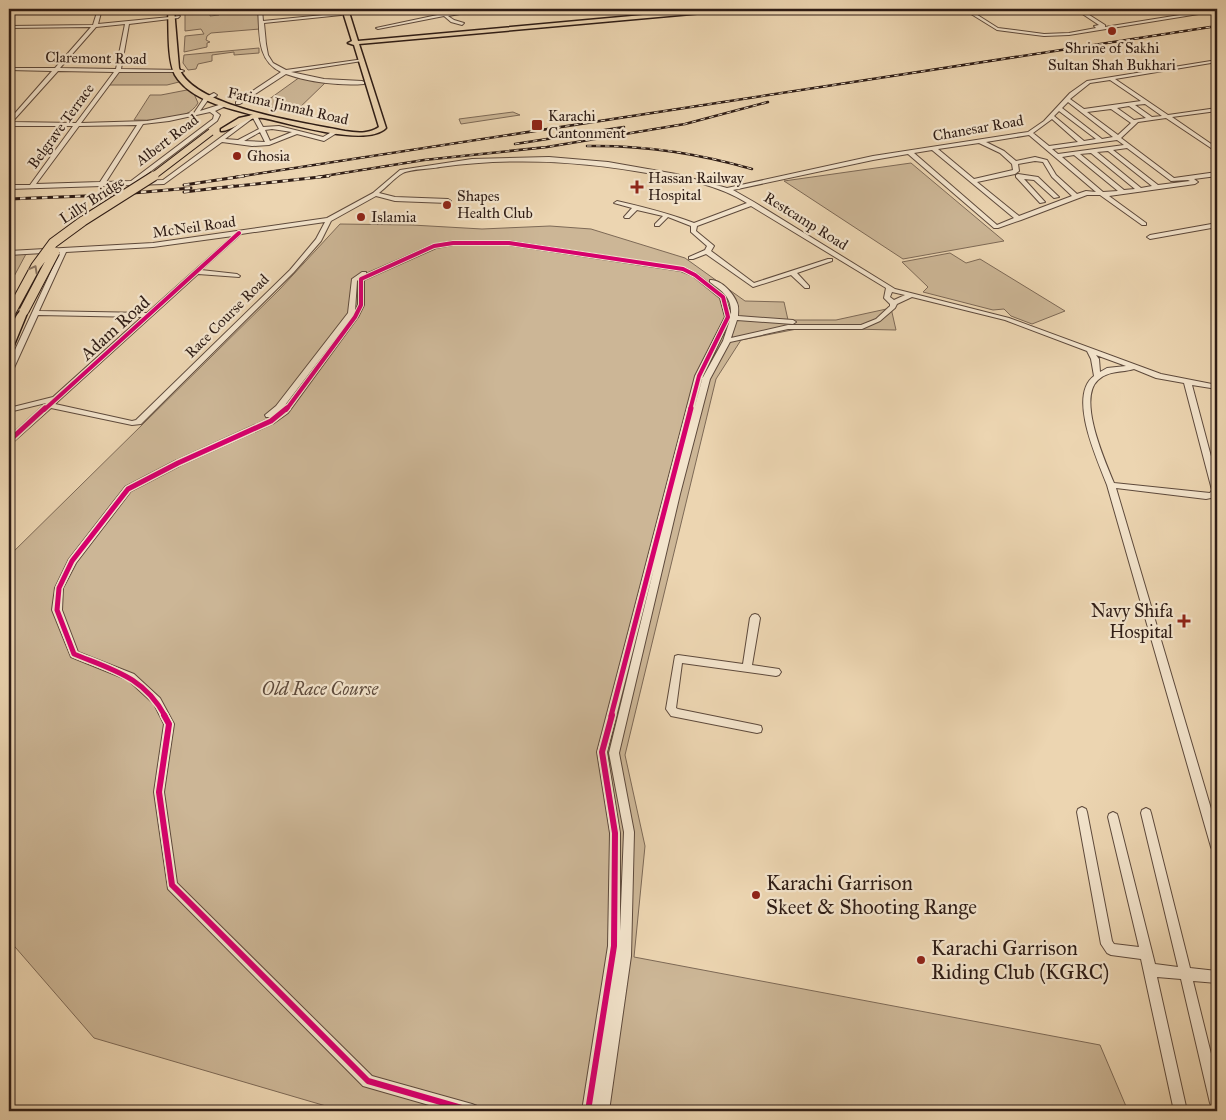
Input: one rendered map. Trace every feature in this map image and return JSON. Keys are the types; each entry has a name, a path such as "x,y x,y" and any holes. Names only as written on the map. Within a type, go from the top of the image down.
{"main road":[{"path":"171,9 175,17 180,71"},
{"path":"175,17 178,9"},
{"path":"354,42 627,16 726,9"},
{"path":"342,10 354,42 362,82"},
{"name":"Fatima Jinnah Road","path":"180,71 201,88 214,95 238,103 249,112 337,131 360,134 383,129 359,60"},
{"name":"Fatima Jinnah Road","path":"180,71 183,81 206,99 228,112 249,112 349,131 370,129 376,121 362,82"},
{"path":"218,134 228,112 249,112"},
{"path":"218,134 249,112"},
{"name":"Lilly Bridge","path":"9,345 48,260 58,246 150,186 218,134"},
{"name":"Lilly Bridge","path":"10,315 36,266 53,243 82,221 218,134"}],"street":[{"path":"9,124 95,26 100,9"},
{"path":"260,9 266,55 274,66 285,72 327,81 362,82"},
{"path":"441,9 444,15 462,24"},
{"path":"378,28 487,9"},
{"path":"660,9 665,9"},
{"path":"965,9 997,29 1044,35 1070,34 1207,10 1217,10"},
{"path":"1077,9 1102,26 1085,29"},
{"path":"262,22 342,10"},
{"path":"9,28 95,26 175,17"},
{"path":"451,20 471,17"},
{"name":"Belgrave Terrace","path":"32,186 118,70 127,23"},
{"path":"238,103 285,72 359,60"},
{"name":"Chanesar Road","path":"727,190 909,152 1030,133 1088,82 1217,61"},
{"name":"Claremont Road","path":"9,69 180,71"},
{"path":"1110,78 1217,150"},
{"path":"196,114 206,99 214,95"},
{"path":"1067,99 1174,180 1217,174"},
{"path":"1082,110 1146,102"},
{"path":"1130,104 1151,120"},
{"path":"1112,107 1135,123"},
{"path":"1059,108 1100,140"},
{"path":"1039,159 1039,153 1049,149 1118,138 1135,123 1217,109"},
{"path":"9,124 140,124 196,114 228,112"},
{"path":"249,112 269,142"},
{"name":"Albert Road","path":"9,187 132,182 215,120 213,113"},
{"path":"1051,116 1083,143"},
{"path":"102,184 140,124"},
{"path":"238,143 254,131 274,126 324,139 337,131"},
{"path":"132,182 167,181 218,134 238,143 252,144 269,142 297,132"},
{"path":"1030,133 1101,193 1144,224"},
{"path":"980,141 1002,152 1015,162 1017,175 1042,202"},
{"path":"1057,156 1129,146"},
{"path":"934,148 1020,219"},
{"path":"1109,149 1158,188"},
{"path":"1092,151 1140,190"},
{"path":"909,152 996,227 1086,193 1122,192 1194,182 1189,178"},
{"path":"1075,153 1122,192"},
{"name":"Restcamp Road","path":"375,194 392,181 396,174 402,171 507,159 608,164 676,176 727,190 752,203 889,288 999,317 1138,368 1188,383 1217,387"},
{"path":"1015,162 1039,159 1045,161 1054,176 1076,197"},
{"path":"973,180 1017,175 1036,178 1056,197"},
{"path":"375,194 410,200 448,200"},
{"name":"McNeil Road","path":"9,253 153,245 329,220 375,194"},
{"path":"617,203 667,214 694,225 752,203"},
{"path":"626,217 636,207"},
{"path":"657,225 667,214"},
{"name":"Race Course Road","path":"50,405 136,423 292,271 320,240 329,220"},
{"path":"691,258 707,251 711,246 693,231 694,225"},
{"path":"1150,237 1217,226"},
{"name":"Adam Road","path":"9,441 239,233"},
{"path":"472,1111 368,1081 172,885 159,792 169,724 158,700 130,677 74,654 57,610 59,588 72,562 128,489 178,463 271,421 285,412 355,317 360,305 361,279 434,246 472,242 509,243 683,269 695,274 723,297 731,317 727,341 706,379 614,753 629,832 625,956 602,1111"},
{"path":"9,370 64,250"},
{"path":"707,251 753,285 830,260"},
{"path":"198,272 237,276"},
{"path":"792,272 807,288"},
{"path":"889,288 887,298 894,305"},
{"path":"731,317 773,322 862,321 911,295"},
{"path":"727,341 788,327 862,327 878,320 894,305"},
{"path":"35,313 150,315"},
{"path":"588,1111 614,946 615,834 602,752 698,376 731,317"},
{"path":"1090,351 1095,359 1097,376"},
{"path":"1138,368 1111,370 1097,376 1087,394 1086,417 1112,485 1217,847"},
{"path":"1112,485 1206,496 1213,495 1216,490 1188,383"},
{"path":"9,410 58,397"},
{"path":"26,407 38,415"},
{"path":"747,668 754,618"},
{"path":"758,729 676,713 671,709 678,659 776,672"},
{"path":"1082,812 1107,944 1111,949 1146,954"},
{"path":"1146,813 1217,1103"},
{"path":"1113,817 1150,970 1180,1111"},
{"path":"1150,970 1217,977"}],"green space":[{"path":"203,9 203,11 210,11 210,16 219,15 218,9 232,9 233,12 238,11 238,9 258,9 260,29 211,33 207,36 206,40 210,42 207,43 207,47 184,52 185,36 204,34 201,29 185,31 185,10"},
{"path":"259,48 259,53 234,55 234,52 212,55 212,61 198,64 196,69 188,70 183,63 184,55"},
{"path":"118,70 177,71 183,81 167,85 108,85"},
{"path":"300,77 326,82 294,113 261,105"},
{"path":"192,89 198,103 186,114 169,119 134,120 150,95 161,95"},
{"path":"513,112 520,115 461,124 459,119"},
{"path":"911,163 1004,241 903,259 784,181"},
{"name":"Old Race Course","path":"340,224 412,225 482,229 550,226 591,229 685,258 745,301 784,302 788,320 836,320 891,308 896,330 802,328 741,340 716,379 625,755 645,846 634,957 1100,1045 1128,1111 343,1111 94,1038 9,940 9,556 280,289"},
{"path":"950,253 966,263 980,259 1065,311 1032,324 1011,316 1004,309 993,310 923,292 928,287 902,262"},
{"path":"26,254 11,282 9,282 9,255"}],"railway":[{"path":"236,177 1217,26"},
{"path":"318,177 424,160 547,147 685,124 768,102"},
{"path":"515,144 624,127"},
{"path":"587,146 629,147 670,151 691,154 752,169"},
{"path":"184,185 244,176"},
{"path":"228,187 329,176"},
{"path":"184,192 234,186"},
{"path":"9,199 110,195 191,188"}],"cycle path":[{"path":"9,441 239,233"},
{"path":"472,1111 368,1081 172,885 159,792 169,724 157,701 131,677 74,654 57,610 59,588 72,561 128,489 178,463 271,421 285,411 355,317 361,305 361,279 434,246 453,243 509,243 683,269 695,275 723,297 728,317 699,376 602,752 615,833 614,946 588,1111"}],"place":[{"name":"Shrine of Sakhi Sultan Shah Bukhari","path":"1112,31"},
{"name":"Karachi Cantonment","path":"537,125"},
{"name":"Ghosia","path":"237,156"},
{"name":"Hassan Railway Hospital","path":"637,187"},
{"name":"Shapes Health Club","path":"447,205"},
{"name":"Islamia","path":"361,217"},
{"name":"Navy Shifa Hospital","path":"1184,621"},
{"name":"Karachi Garrison Skeet & Shooting Range","path":"756,895"},
{"name":"Karachi Garrison Riding Club (KGRC)","path":"921,960"}]}
